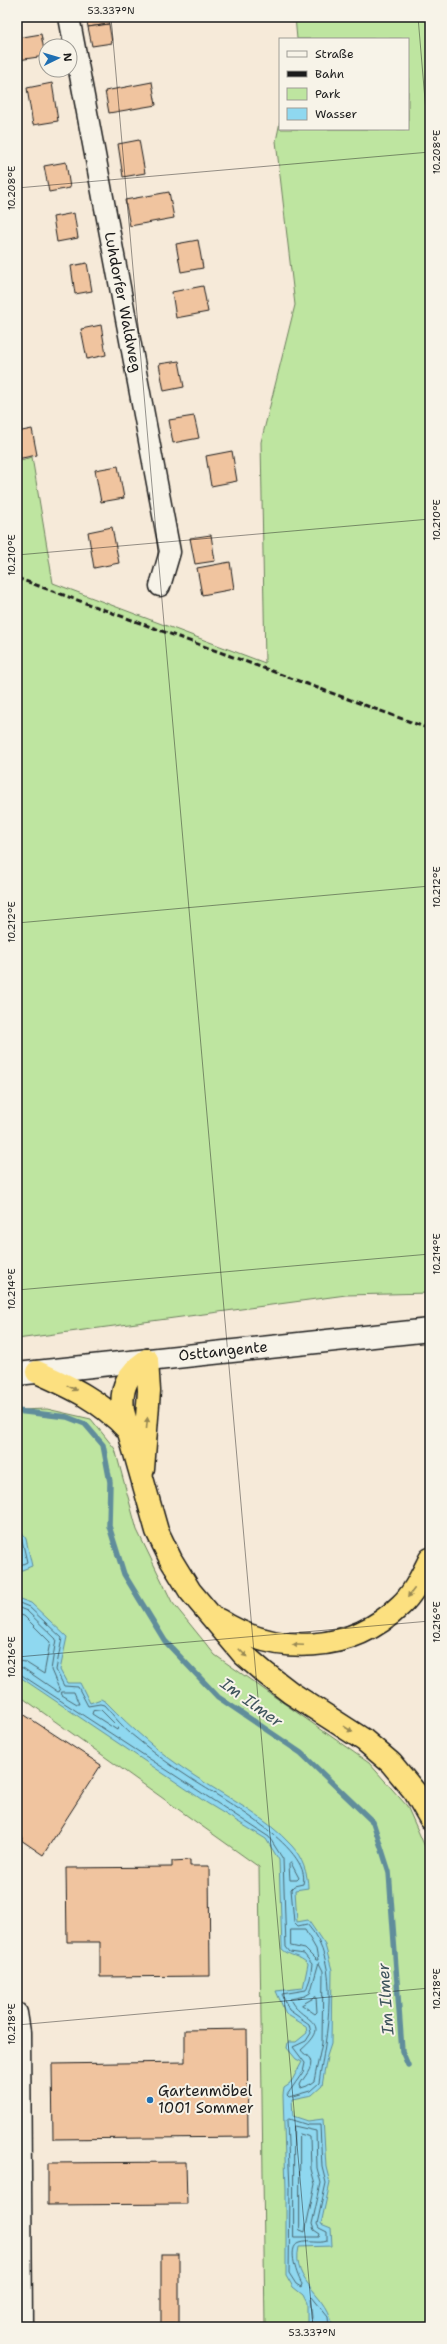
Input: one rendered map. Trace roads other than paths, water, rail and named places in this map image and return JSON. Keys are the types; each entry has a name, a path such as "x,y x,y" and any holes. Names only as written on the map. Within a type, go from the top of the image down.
{"highway":[{"path":"147,1360 130,1375 122,1390 121,1398 127,1429 143,1476 150,1510 164,1546 179,1574 208,1613 243,1654 291,1693 364,1740 392,1764 415,1792 430,1818"},
{"path":"143,1476 149,1397 147,1360"},
{"path":"27,1373 89,1396 104,1407 127,1429"},
{"path":"208,1613 228,1626 270,1641 287,1645 308,1646 332,1643 354,1636 372,1626 402,1604 417,1585 430,1559"}],"main road":[{"name":"Osttangente","path":"27,1373 430,1330"}],"street":[{"name":"Luhdorfer Waldweg","path":"69,17 170,552 160,586"},
{"path":"17,2013 20,2032 22,2327"}],"water":[{"path":"17,1523 26,1539 32,1566 17,1572"},
{"path":"17,1598 31,1603 67,1637 60,1670 67,1683 80,1683 90,1703 101,1699 106,1702 137,1732 170,1759 270,1825 296,1850 306,1871 308,1888 295,1890 297,1922 308,1920 325,1945 332,1970 331,2044 327,2056 322,2086 312,2095 292,2099 293,2116 308,2121 323,2119 326,2167 330,2183 321,2224 331,2228 332,2246 299,2247 298,2260 300,2271 305,2280 326,2307 330,2316 332,2327 307,2327 307,2303 303,2295 293,2287 286,2275 286,2189 283,2095 284,2088 290,2084 302,2062 296,2059 287,2048 288,2042 296,2042 307,2033 306,2026 286,2014 276,1991 303,1988 308,1964 302,1959 285,1952 282,1949 279,1860 266,1839 207,1803 17,1675"}],"waterway":[{"name":"Im Ilmer","path":"17,1411 67,1417 85,1424 103,1445 110,1482 109,1526 124,1574 165,1641 218,1697 301,1753 373,1822 389,1872 402,2051 408,2065"}],"railway":[{"path":"17,578 430,729"}],"place":[{"name":"Gartenmöbel 1001 Sommer","path":"150,2100"}]}
